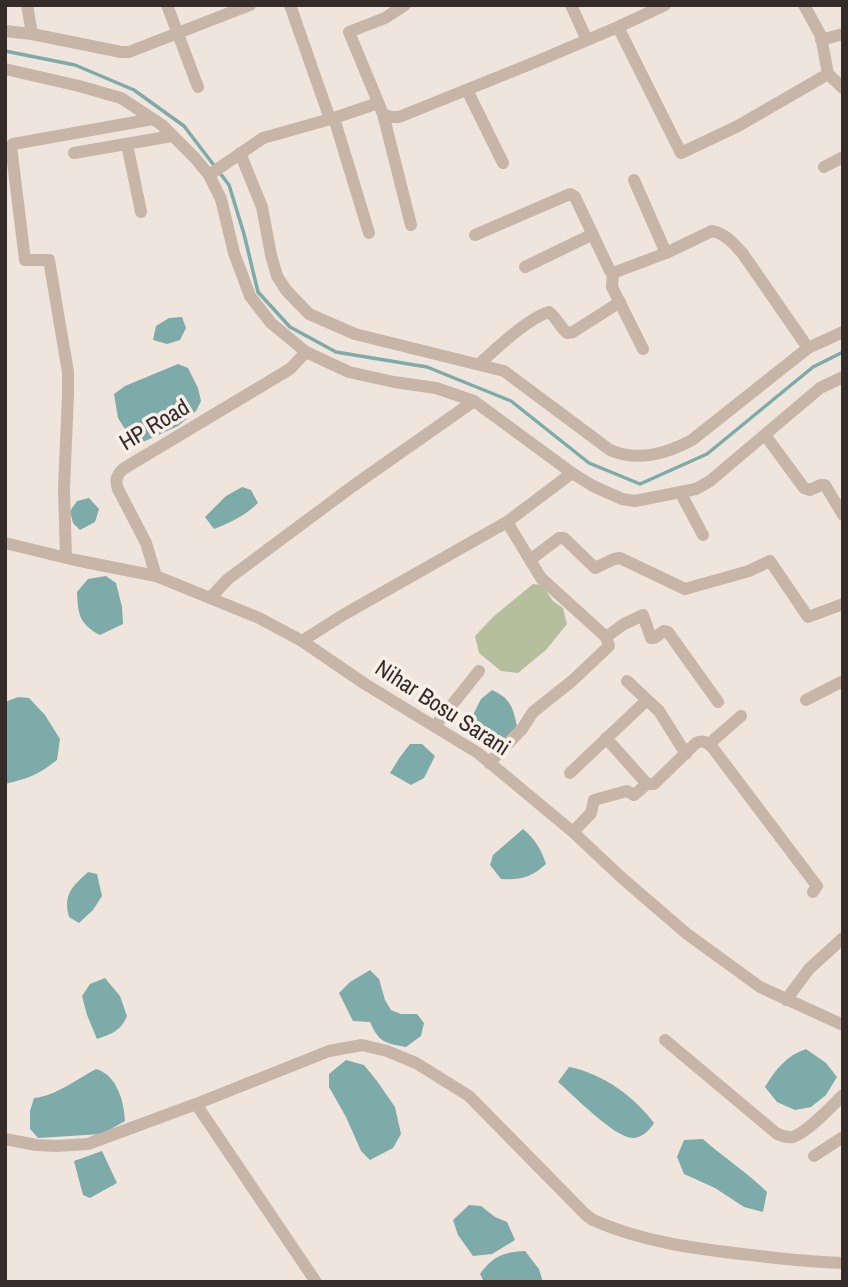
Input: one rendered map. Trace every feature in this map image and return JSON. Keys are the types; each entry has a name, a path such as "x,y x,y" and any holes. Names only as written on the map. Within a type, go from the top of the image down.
{"street":[{"path":"27,5 32,34"},
{"path":"167,5 198,87"},
{"path":"5,31 125,52 250,5"},
{"path":"290,5 332,118 369,233"},
{"path":"405,5 386,18 349,32 381,109 411,225"},
{"path":"571,5 587,40"},
{"path":"211,173 263,138 332,118 381,109 391,117 400,117 665,5"},
{"path":"804,5 821,36 828,74 843,88"},
{"path":"618,27 681,153 738,125 828,74"},
{"path":"821,40 843,34"},
{"path":"5,69 121,98 153,119 172,136 211,173 221,199 234,253 250,296 271,323 306,352 349,372 436,388 474,401 572,473 622,499 635,501 696,489 710,481 820,388 843,377"},
{"path":"467,90 503,163"},
{"path":"66,558 64,489 67,360 49,260 25,260 11,146 153,119"},
{"path":"74,153 172,136"},
{"path":"127,144 141,212"},
{"path":"235,157 262,207 277,276 286,290 309,314 362,337 509,373 610,450 641,456 666,451 692,440 808,348 843,332"},
{"path":"824,167 843,157"},
{"path":"634,180 666,253"},
{"path":"475,235 570,194 575,197 613,273 612,286 643,349"},
{"path":"613,273 666,253 712,231 721,233 743,254 808,348"},
{"path":"525,267 593,234"},
{"path":"479,364 540,314 548,312 567,333 573,332 620,302"},
{"name":"HP Road","path":"156,576 146,543 118,489 118,475 123,469 290,369 306,352"},
{"path":"211,598 221,584 474,401"},
{"path":"765,435 804,488 810,490 825,485 843,514"},
{"path":"302,641 508,522 572,473"},
{"path":"680,492 703,536"},
{"path":"489,763 522,729 533,712 609,647 606,638 541,578 508,522"},
{"path":"530,561 559,538 564,538 595,568 620,558 685,589 749,571 769,561 808,617 843,604"},
{"name":"Nihar Bosu Sarani","path":"5,543 156,576 259,618 302,641 365,684 478,753 573,832 687,934 760,987 843,1025"},
{"path":"606,638 624,624 643,615 651,638 664,631 668,632 718,702"},
{"path":"435,726 479,671"},
{"path":"626,681 659,710 686,754"},
{"path":"806,700 843,681"},
{"path":"570,773 647,700"},
{"path":"709,744 741,716"},
{"path":"606,738 647,784"},
{"path":"573,832 591,813 594,800 625,791 634,795 647,784 654,784 701,741 709,744 817,886 813,892"},
{"path":"786,1000 809,969 843,938"},
{"path":"666,1040 784,1137 794,1136 817,1120 843,1095"},
{"path":"5,1139 36,1145 88,1144 329,1051 362,1045 387,1051 416,1063 469,1096 593,1220 653,1240 702,1250 809,1262 843,1263"},
{"path":"196,1104 316,1282"},
{"path":"814,1156 843,1137"}],"green space":[{"path":"533,584 542,585 553,601 563,608 567,624 546,650 518,673 501,671 479,653 475,636 494,616"}],"water":[{"path":"182,317 186,328 180,340 167,344 153,340 156,326 169,318"},
{"path":"178,364 188,368 198,388 201,401 196,411 178,426 143,442 131,439 118,418 114,394 125,386"},
{"path":"242,487 251,490 258,503 238,518 214,529 205,517 226,496"},
{"path":"89,498 99,509 95,522 80,530 73,523 70,511 77,501"},
{"path":"106,576 116,583 123,624 100,635 81,618 77,592 88,579"},
{"path":"492,690 510,704 517,726 493,751 477,742 470,721 481,699"},
{"path":"18,697 29,698 45,715 60,739 57,760 33,775 5,784 5,702"},
{"path":"410,744 422,744 435,756 424,778 411,785 390,773"},
{"path":"523,829 537,845 546,864 525,877 501,879 490,865 493,855"},
{"path":"88,872 97,874 102,896 93,910 79,923 69,917 67,902 70,891"},
{"path":"370,970 379,979 391,1010 401,1014 417,1014 424,1023 421,1036 406,1047 383,1040 376,1034 370,1022 353,1021 339,993 350,982"},
{"path":"105,978 120,996 127,1016 119,1029 97,1039 82,996 90,984"},
{"path":"806,1049 826,1063 837,1077 826,1095 811,1107 795,1110 777,1102 765,1087 782,1064"},
{"path":"346,1060 364,1065 395,1107 401,1134 393,1148 370,1160 361,1151 329,1087 329,1074"},
{"path":"569,1067 594,1075 617,1087 646,1113 654,1123 652,1126 645,1134 636,1138 615,1131 558,1082"},
{"path":"96,1069 109,1077 118,1090 125,1121 102,1134 38,1138 30,1129 30,1111 34,1098 58,1091"},
{"path":"703,1139 767,1192 763,1212 744,1207 715,1188 684,1174 677,1157 684,1140"},
{"path":"102,1151 117,1183 90,1198 83,1195 74,1161"},
{"path":"469,1205 481,1206 507,1222 515,1240 492,1254 473,1256 458,1235 453,1220"},
{"path":"525,1251 539,1269 543,1282 484,1282 480,1274 494,1259 511,1252"}],"waterway":[{"path":"5,51 75,65 134,90 184,126 229,185 258,292 290,327 336,352 427,367 511,401 589,463 640,484 707,454 813,367 843,352"}]}
